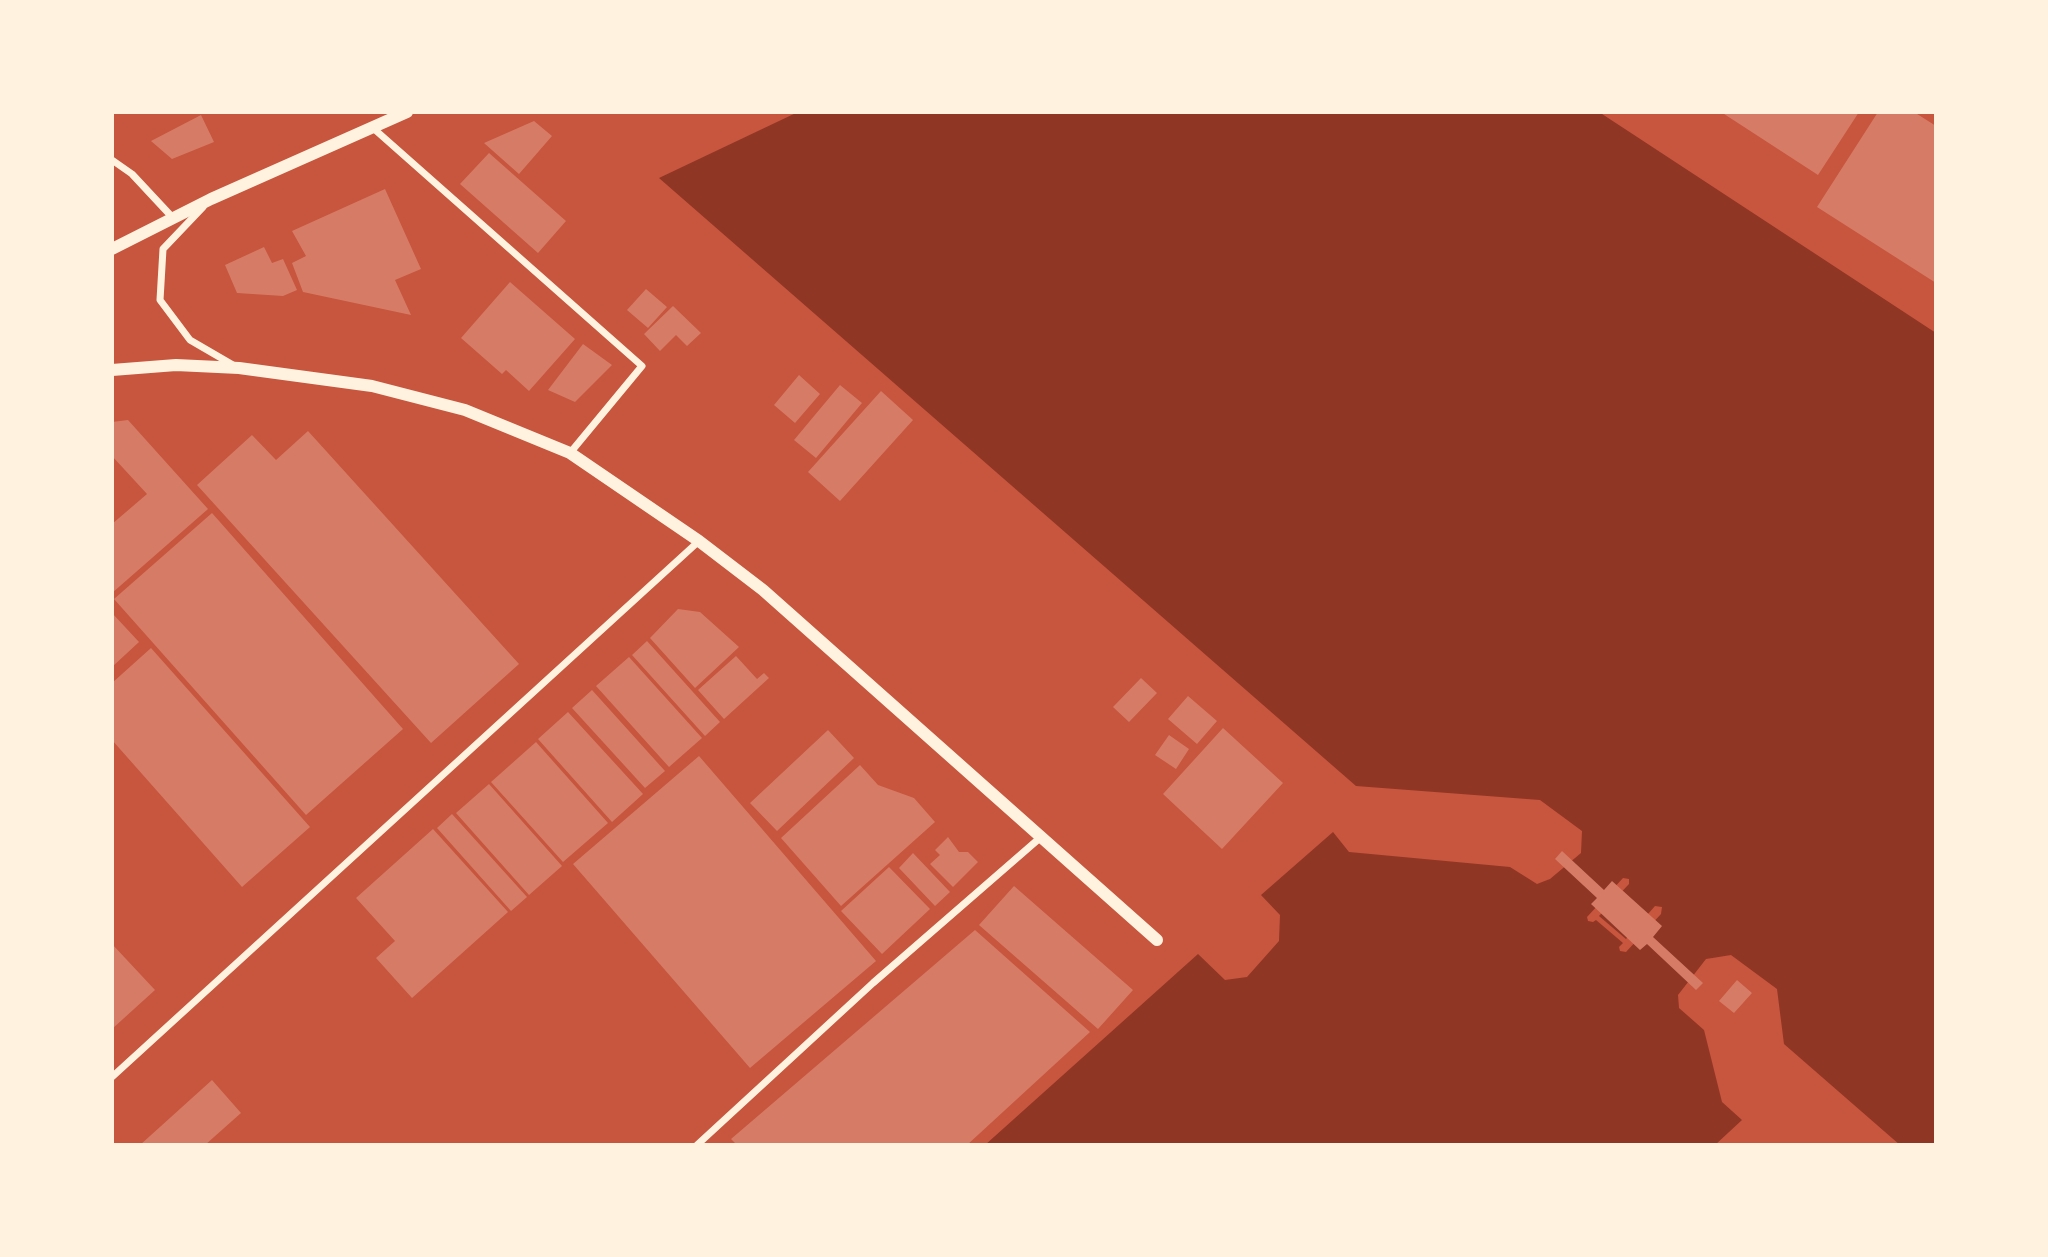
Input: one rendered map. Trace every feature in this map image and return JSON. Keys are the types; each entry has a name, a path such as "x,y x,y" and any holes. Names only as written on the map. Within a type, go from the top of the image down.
{"street":[{"path":"112,249 211,199 407,112"},
{"path":"373,128 642,366 570,453"},
{"path":"112,160 132,174 173,218"},
{"path":"211,199 163,249 160,300 190,340 239,368"},
{"path":"112,370 176,365 239,368 372,386 465,410 570,453 699,541 763,590 1157,940"},
{"path":"112,1077 699,541"},
{"path":"697,1145 873,983 1041,837"}],"shaded area":[{"path":"798,112 1599,112 1936,333 1936,1145 1900,1145 1784,1044 1777,989 1731,955 1706,959 1678,995 1679,1008 1704,1030 1722,1102 1742,1120 1715,1145 985,1145 1198,954 1225,980 1247,977 1279,941 1280,915 1261,895 1333,832 1349,852 1510,867 1537,884 1550,879 1581,853 1582,831 1540,800 1356,786 659,178","holes":["1623,878 1629,879 1629,884 1599,916 1626,939 1655,906 1662,907 1661,914 1626,952 1620,951 1619,947 1623,943 1596,920 1588,921 1587,917"]}],"building":[{"path":"1721,112 1859,112 1818,175"},
{"path":"1878,112 1914,112 1936,126 1936,283 1817,207"},
{"path":"201,115 214,142 172,159 151,141"},
{"path":"534,121 552,136 519,174 484,143"},
{"path":"489,153 566,221 538,253 460,184"},
{"path":"385,189 421,269 395,280 411,315 303,292 292,263 306,256 292,231"},
{"path":"264,247 272,263 283,259 297,290 283,296 237,293 225,265"},
{"path":"510,282 575,339 529,391 506,370 502,374 461,338"},
{"path":"646,289 667,307 648,328 627,310"},
{"path":"673,306 701,333 687,346 676,335 660,351 644,334"},
{"path":"583,344 612,365 575,402 548,390"},
{"path":"799,375 820,394 795,423 774,405"},
{"path":"840,385 862,403 816,458 794,440"},
{"path":"881,391 913,420 840,501 808,472"},
{"path":"128,420 208,509 112,593 112,524 147,494 112,456 112,422"},
{"path":"308,431 519,664 431,743 197,485 252,435 276,460"},
{"path":"212,513 403,729 306,815 114,599"},
{"path":"678,609 700,612 739,647 695,688 650,638"},
{"path":"112,613 139,642 112,667"},
{"path":"647,641 720,722 705,736 632,655"},
{"path":"151,648 310,827 242,887 112,740 112,683"},
{"path":"736,656 757,679 764,673 769,678 724,719 698,690"},
{"path":"629,657 702,738 669,767 596,686"},
{"path":"1141,678 1157,693 1129,722 1113,707"},
{"path":"592,690 665,771 645,788 572,708"},
{"path":"1188,696 1217,721 1197,744 1168,719"},
{"path":"568,712 643,794 612,822 538,739"},
{"path":"1223,728 1283,783 1222,849 1163,794"},
{"path":"828,730 854,758 777,831 750,803"},
{"path":"1169,735 1189,749 1176,769 1155,755"},
{"path":"536,742 608,823 563,862 491,782"},
{"path":"699,756 876,961 750,1068 573,864"},
{"path":"860,765 878,785 914,798 935,822 841,906 781,838"},
{"path":"489,784 562,866 529,895 456,813"},
{"path":"452,814 527,897 511,911 437,828"},
{"path":"433,829 508,912 412,998 376,958 395,941 356,898"},
{"path":"948,837 959,852 968,852 978,862 953,887 930,864 940,855 935,850"},
{"path":"1562,851 1604,890 1612,881 1662,926 1653,937 1703,983 1696,990 1647,944 1640,950 1591,904 1597,898 1555,859"},
{"path":"913,853 950,892 935,906 899,868"},
{"path":"889,867 930,909 882,954 841,911"},
{"path":"1014,886 1133,990 1098,1029 979,925"},
{"path":"975,930 1090,1032 967,1145 737,1145 731,1139"},
{"path":"112,944 155,990 112,1029"},
{"path":"1737,980 1752,993 1734,1013 1719,1001"},
{"path":"212,1080 241,1113 205,1145 140,1145"}]}
